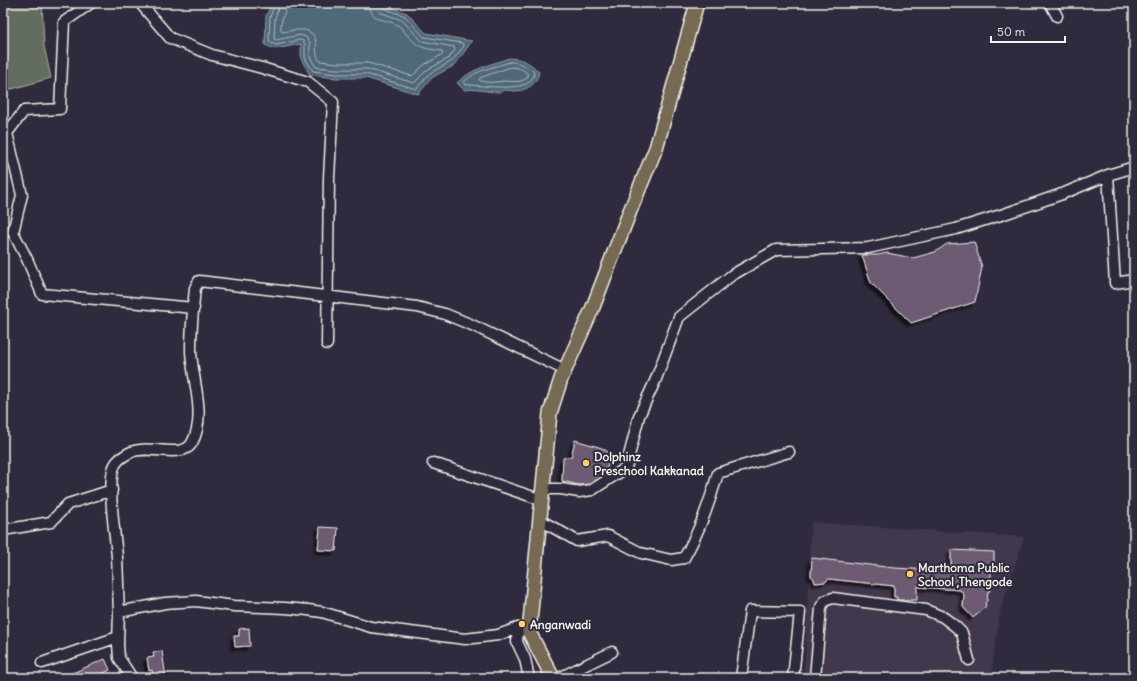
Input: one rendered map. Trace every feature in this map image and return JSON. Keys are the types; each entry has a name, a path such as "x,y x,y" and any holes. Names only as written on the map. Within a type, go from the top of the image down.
{"main road":[{"path":"552,678 523,630 540,520 550,413 560,379 593,307 656,148 697,3"}],"street":[{"path":"91,3 64,22 60,110 24,111 7,133 22,195 12,232 27,259 42,294 194,308"},
{"path":"140,3 146,12 170,38 212,55 308,82 333,102 329,178 327,344"},
{"path":"1050,3 1057,16"},
{"path":"433,463 542,494 561,489 579,492 592,490 626,468 639,416 661,366 679,317 732,275 776,250 868,248 956,229 1062,194 1108,174 1134,167"},
{"path":"1108,174 1115,283 1134,280"},
{"path":"132,678 120,658 118,636 119,612 112,490 114,469 119,458 134,450 148,448 181,451 191,445 197,431 198,411 197,387 191,352 195,288 199,281 327,295 417,307 445,314 472,325 565,370"},
{"path":"540,520 577,541 608,536 641,552 671,560 684,558 696,536 718,473 789,452"},
{"path":"3,530 51,522 68,504 112,490"},
{"path":"815,678 822,603 833,598 926,610 943,617 962,633 969,660"},
{"path":"119,612 165,603 196,602 234,606 308,610 322,612 371,627 465,639 523,630"},
{"path":"741,678 750,611 800,612 793,678"},
{"path":"523,630 517,642 525,659 529,678"},
{"path":"42,663 118,636"},
{"path":"559,678 612,652"}],"shaded area":[{"name":"Marthoma Public School ,Thengode","path":"811,522 1024,537 1000,612 992,678 804,678"}],"green space":[{"path":"3,3 42,3 44,46 51,78 12,89 3,90"}],"water":[{"path":"272,3 379,3 407,13 426,33 472,41 455,65 433,77 418,94 366,78 336,78 310,75 301,59 301,44 275,49 265,45 266,16"},
{"path":"509,58 519,59 526,62 539,72 536,80 531,86 519,91 505,90 501,92 494,92 472,89 464,90 457,83 475,70"}],"building":[{"path":"974,242 982,267 975,302 911,323 871,283 862,255 878,255 887,253 913,258 935,252 947,244"},
{"name":"Dolphinz Preschool Kakkanad","path":"575,440 602,448 611,454 607,468 598,471 595,480 590,484 579,485 562,481 563,458 571,457"},
{"path":"320,527 338,528 336,551 318,550"},
{"name":"Marthoma Public School ,Thengode","path":"951,550 994,552 994,563 991,567 991,577 989,577 990,591 988,591 987,601 985,603 986,606 973,618 963,607 964,595 960,590 917,587 917,600 897,600 897,597 894,597 894,586 829,579 825,582 815,583 811,576 812,558 894,568 951,571"},
{"path":"249,628 250,646 235,647 234,636 239,636 239,629"},
{"path":"162,651 166,678 153,678 152,670 149,671 147,658 154,657 153,652"},
{"path":"105,659 110,670 93,678 61,678"}],"place":[{"name":"Dolphinz Preschool Kakkanad","path":"586,463"},
{"name":"Marthoma Public School ,Thengode","path":"910,574"},
{"name":"Anganwadi","path":"522,624"}]}
